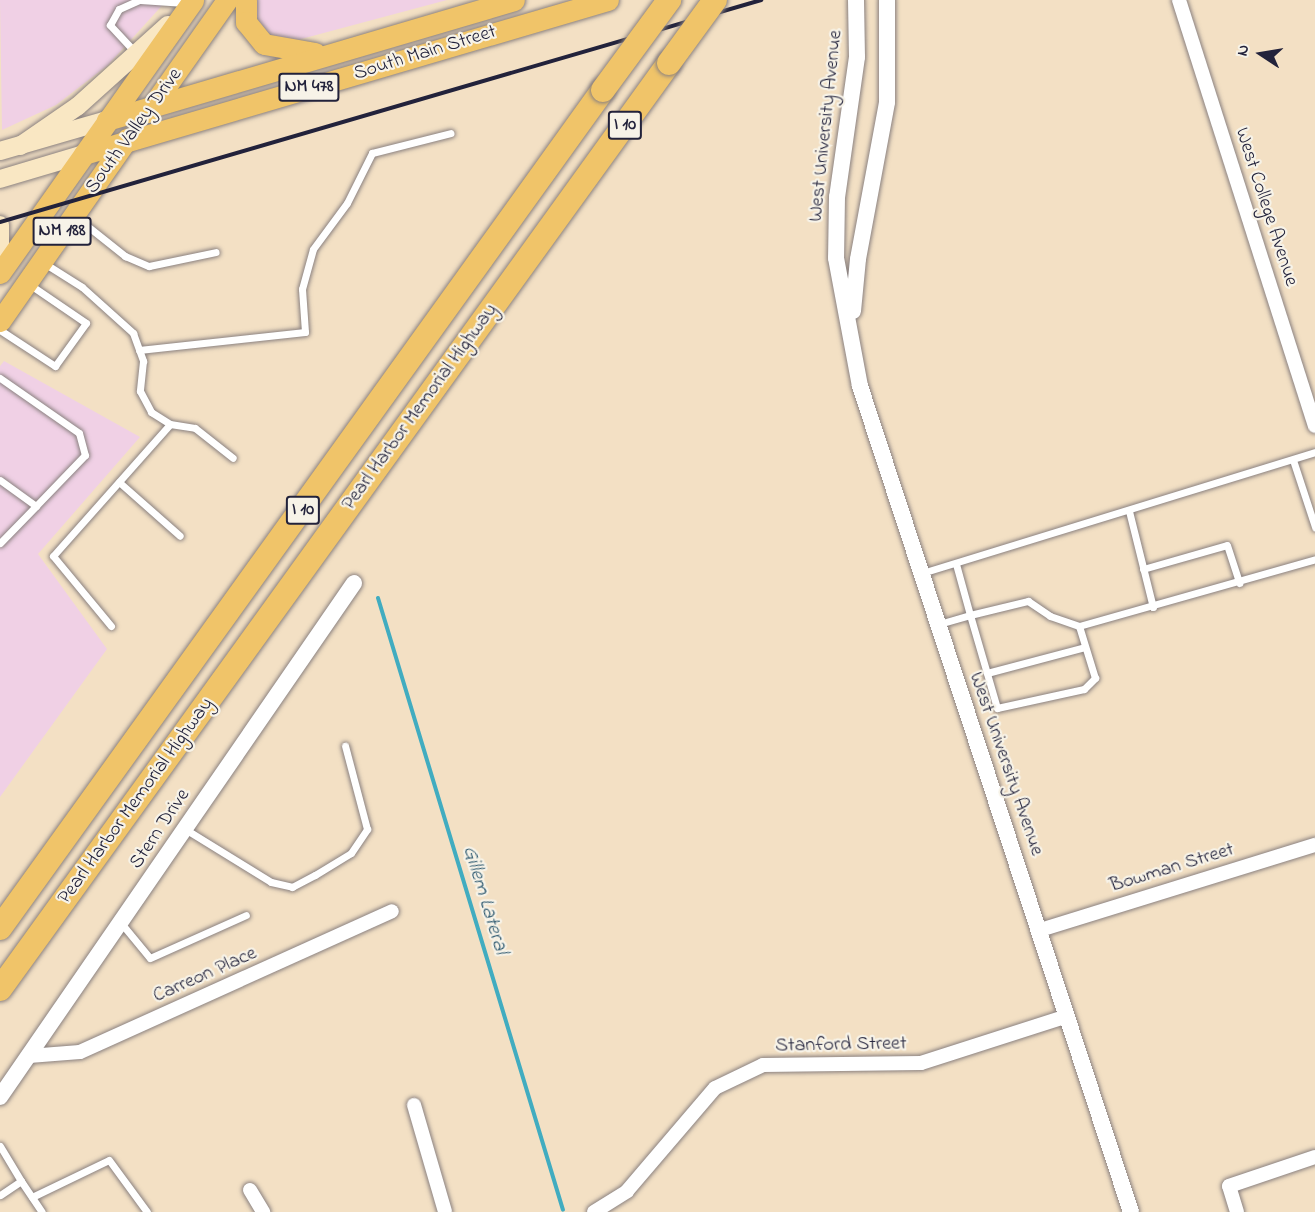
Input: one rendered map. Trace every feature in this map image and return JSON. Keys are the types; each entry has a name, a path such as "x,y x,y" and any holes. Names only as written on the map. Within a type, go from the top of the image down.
{"highway":[{"name":"Pearl Harbor Memorial Highway","path":"0,928 669,0"},
{"name":"Pearl Harbor Memorial Highway","path":"0,989 715,0"}],"main road":[{"name":"South Valley Drive","path":"0,321 227,0"},
{"path":"246,0 246,22 264,44 286,51 328,55"},
{"name":"South Main Street","path":"0,151 150,110 514,0"},
{"name":"South Main Street","path":"0,179 608,0"},
{"path":"20,146 78,106 192,2"},
{"name":"South Valley Drive","path":"0,273 192,2"},
{"path":"0,225 0,254"}],"street":[{"name":"West University Avenue","path":"856,0 857,57 837,217 836,258 851,327 860,386 936,624 1041,930 1131,1212"},
{"name":"West University Avenue","path":"851,327 858,259 887,102 887,0"},
{"name":"West College Avenue","path":"1179,0 1315,426"},
{"name":"Stern Drive","path":"0,1097 354,583"},
{"name":"Bowman Street","path":"1041,930 1315,845"},
{"name":"Carreon Place","path":"29,1056 80,1052 392,911"},
{"name":"Stanford Street","path":"594,1212 627,1191 715,1088 763,1065 921,1064 1067,1016"},
{"path":"414,1105 445,1212"},
{"path":"1237,1212 1229,1186 1315,1156"},
{"path":"250,1190 263,1212"}],"lane":[{"path":"137,54 110,25 119,9 139,0 192,2"},
{"path":"139,350 305,332 302,289 313,249 347,203 372,153 451,133"},
{"path":"74,216 125,256 149,266 216,252"},
{"path":"42,261 112,311 133,333 142,361 140,391 151,412 170,424 195,428 233,458"},
{"path":"0,330 55,366 86,323 27,282"},
{"path":"0,378 67,423 84,442 85,455 0,543"},
{"path":"111,626 53,556 170,424"},
{"path":"920,573 956,564 1315,452"},
{"path":"1293,460 1315,527"},
{"path":"0,480 36,506"},
{"path":"118,482 180,536"},
{"path":"1129,511 1153,607"},
{"path":"1143,569 1227,545 1239,583"},
{"path":"936,624 1028,601 1050,616 1079,626 1239,583 1315,559"},
{"path":"956,564 997,708 1084,689 1095,678 1079,626"},
{"path":"987,673 1085,647"},
{"path":"185,829 271,882 292,887 351,853 368,829 345,746"},
{"path":"121,923 150,958 246,915"},
{"path":"0,1146 42,1212"},
{"path":"32,1197 109,1160 147,1212"},
{"path":"0,1195 21,1181"}],"shaded area":[{"path":"0,0 167,0 108,65 56,105 2,130"},
{"path":"251,0 447,0 290,42 270,36 256,20"},
{"path":"4,361 140,437 38,554 107,649 0,797 0,366"}],"waterway":[{"name":"Gillem Lateral","path":"378,598 563,1210"}],"railway":[{"path":"0,222 761,0"}]}
